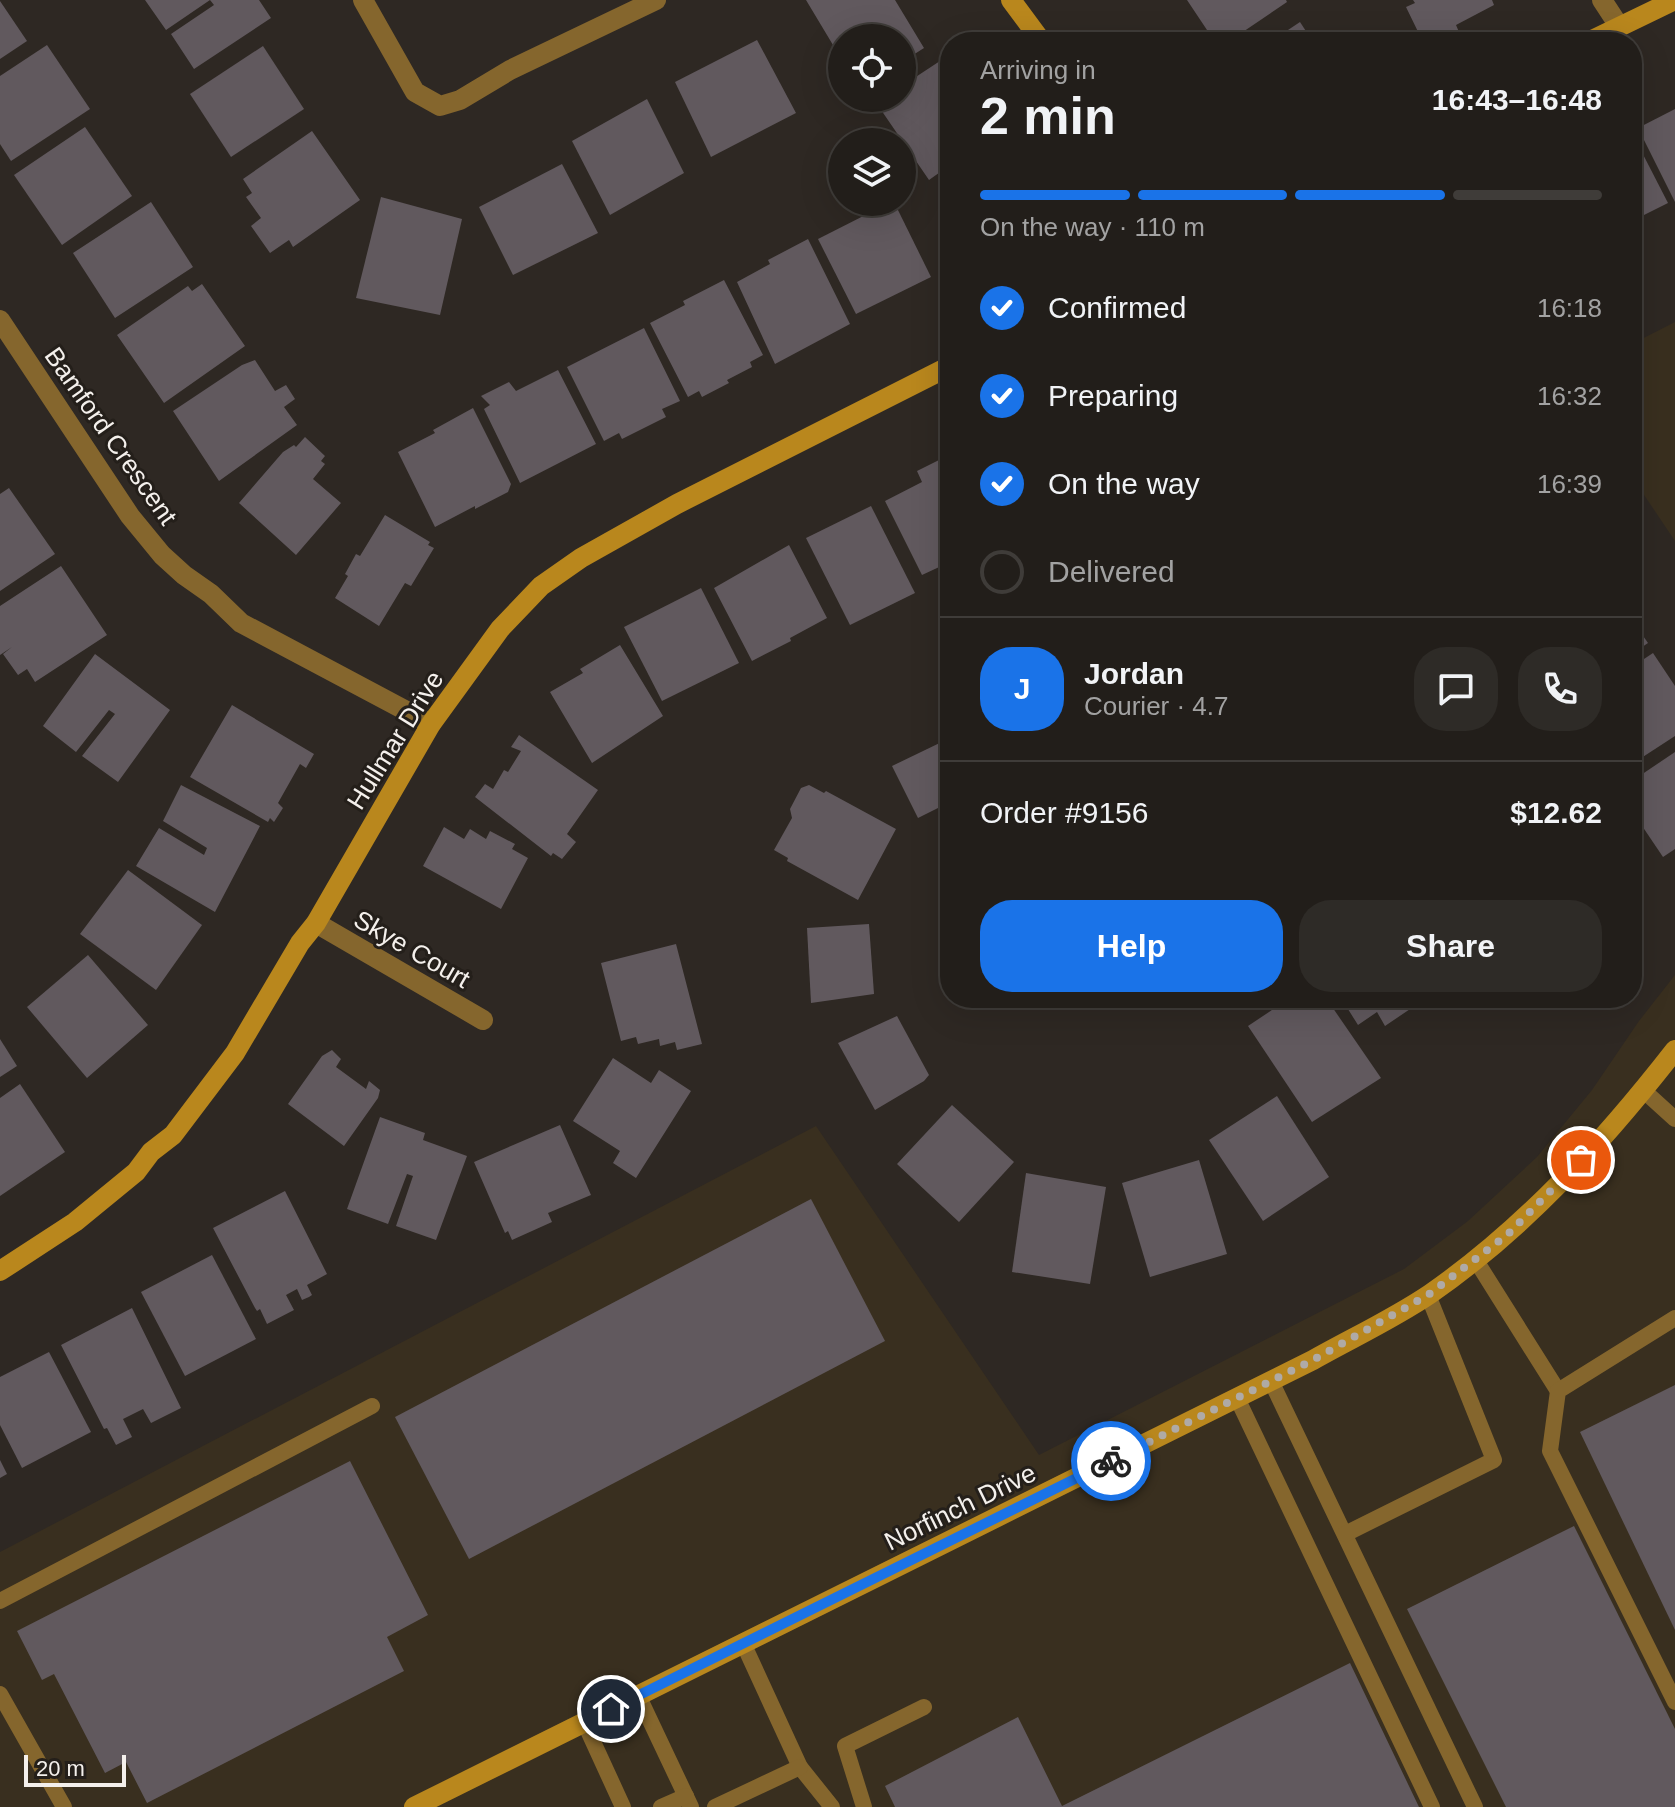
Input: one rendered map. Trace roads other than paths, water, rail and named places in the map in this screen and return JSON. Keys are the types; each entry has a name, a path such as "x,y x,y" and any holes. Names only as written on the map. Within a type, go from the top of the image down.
{"street":[{"path":"363,0 415,92 440,106 460,100 534,58 656,0"},
{"path":"1011,0 1035,32"},
{"path":"1602,0 1619,26"},
{"path":"1607,32 1675,0"},
{"name":"Bamford Crescent","path":"0,320 130,516 162,555 211,594 241,623 431,724"},
{"name":"Hullmar Drive","path":"0,1271 86,1214 136,1172 151,1152 173,1135 235,1053 300,943 316,923 431,724 500,629 541,586 581,558 677,504 940,371"},
{"name":"Skye Court","path":"316,923 483,1020"},
{"name":"Norfinch Drive","path":"414,1807 1313,1360 1428,1295 1517,1225 1611,1130 1675,1050"}],"lane":[{"path":"1643,1090 1675,1119"},
{"path":"1475,1259 1558,1391 1550,1451 1675,1702"},
{"path":"1345,1534 1494,1460 1428,1295"},
{"path":"1558,1391 1675,1318"},
{"path":"1271,1381 1475,1807"},
{"path":"1237,1398 1432,1807"},
{"path":"0,1601 372,1406"},
{"path":"743,1643 800,1767 832,1807"},
{"path":"0,1694 64,1807"},
{"path":"638,1695 688,1801 661,1807"},
{"path":"864,1807 845,1746 924,1707"},
{"path":"584,1722 623,1807"},
{"path":"715,1807 800,1767"}]}
